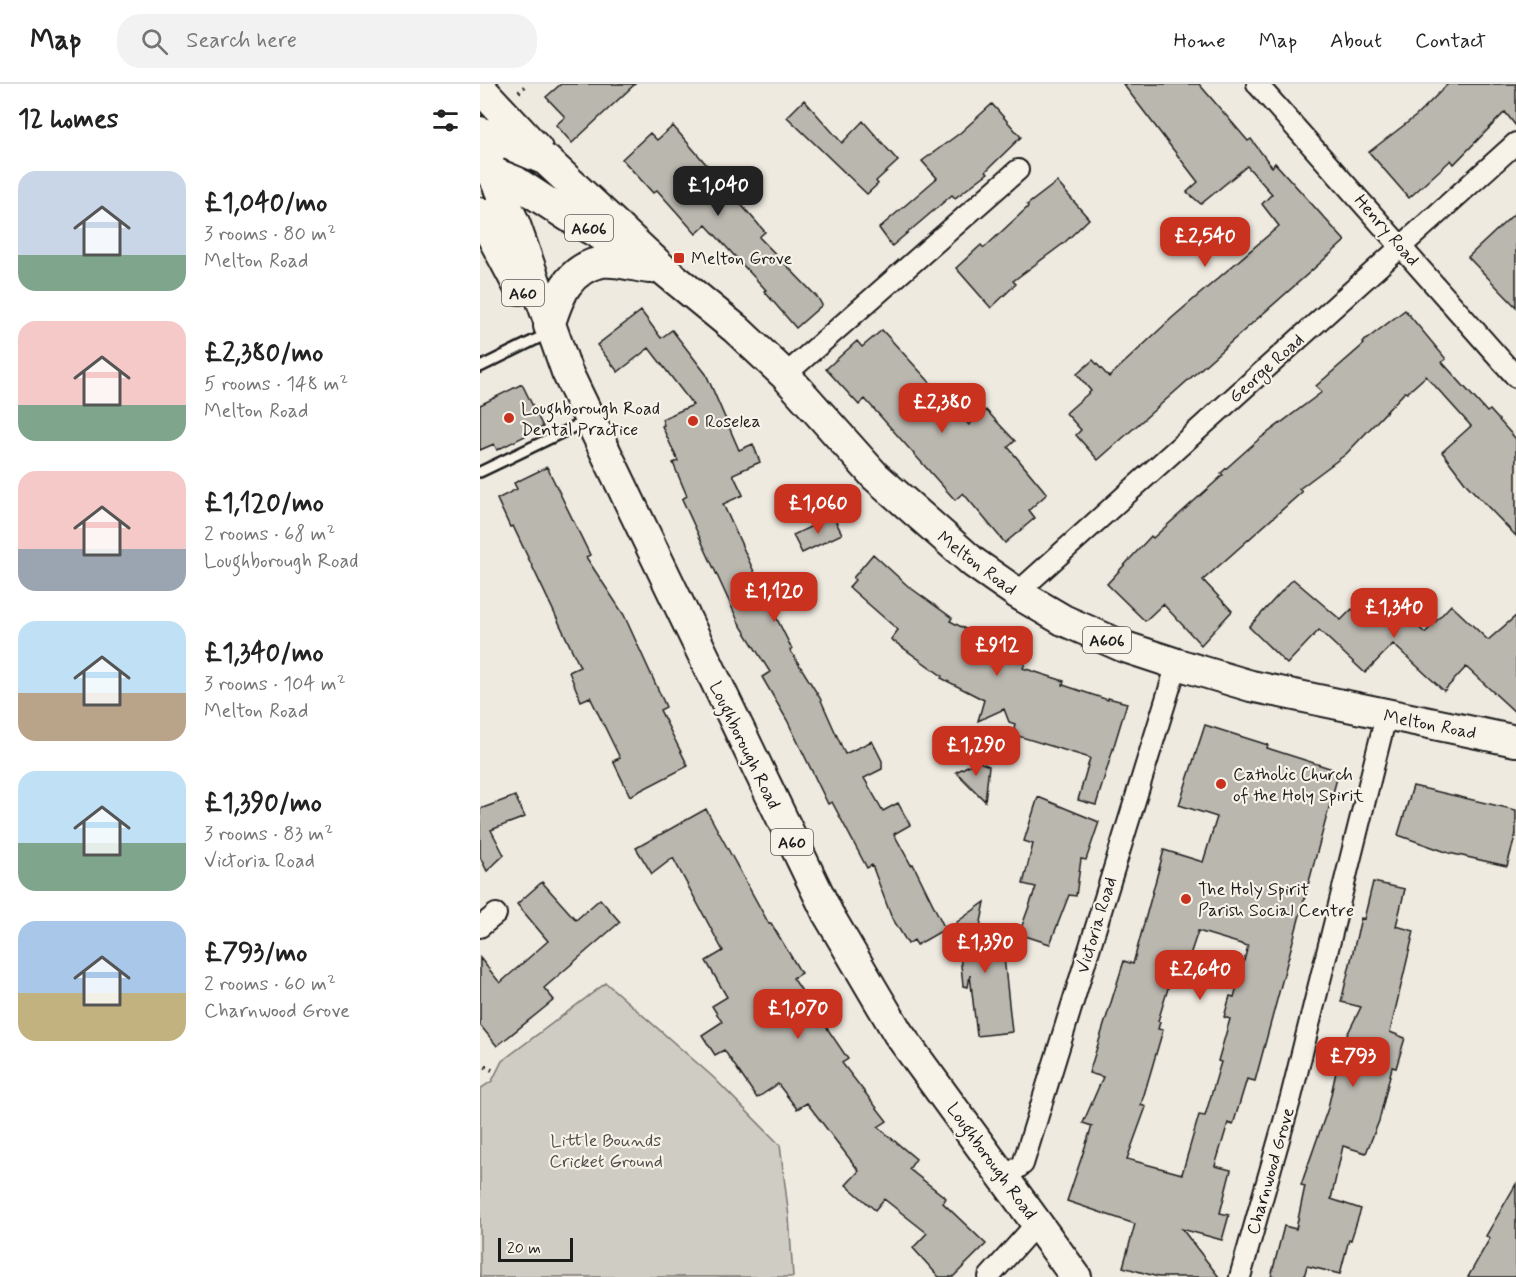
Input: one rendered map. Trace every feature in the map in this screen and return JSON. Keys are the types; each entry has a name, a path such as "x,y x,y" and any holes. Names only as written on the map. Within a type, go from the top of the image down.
{"main road":[{"path":"480,88 546,160"},
{"name":"Melton Road","path":"480,132 546,160 664,270 736,329 785,375 874,476 957,550 1017,593 1063,620 1122,646 1251,686 1386,716 1516,741"},
{"name":"Melton Road","path":"483,161 568,216 664,270"},
{"name":"Loughborough Road","path":"483,161 515,225 547,331"},
{"name":"Loughborough Road","path":"480,213 547,331 828,914 898,1033 1076,1277"},
{"name":"A60","path":"547,331 559,293 575,273 603,262 664,270"}],"street":[{"name":"Henry Road","path":"1257,84 1516,377"},
{"name":"George Road","path":"1017,593 1516,143"},
{"path":"785,375 1018,170"},
{"name":"Victoria Road","path":"1005,1178 1023,1164 1177,664"},
{"name":"Charnwood Grove","path":"1240,1277 1291,1097 1386,716"},
{"path":"480,927 496,914"},
{"path":"989,1277 1037,1223"}],"lane":[{"path":"480,367 547,331"},
{"path":"480,472 590,419"}],"path":[{"path":"480,1064 496,1072"}],"green space":[{"name":"Little Bounds Cricket Ground","path":"606,983 713,1077 780,1145 789,1217 793,1277 480,1277 480,1089 492,1081 502,1061"}],"building":[{"path":"561,84 635,84 572,143 556,125 565,117 546,97"},
{"path":"1123,84 1199,84 1248,141 1251,139 1272,167 1275,163 1345,241 1098,460 1076,435 1081,430 1066,413 1091,391 1077,374 1093,360 1109,377 1173,317 1279,226 1262,204 1272,194 1247,166 1201,204 1187,192 1198,182"},
{"path":"1448,84 1516,84 1516,126 1505,112 1454,164 1451,160 1409,198 1369,152 1416,116"},
{"path":"804,100 842,143 863,121 898,161 876,181 878,184 867,194 787,117"},
{"path":"992,104 1021,137 986,171 988,173 955,198 952,195 892,246 879,228 937,178 922,161 960,133"},
{"path":"673,126 765,232 759,237 818,298 822,305 796,328 764,291 766,290 706,225 696,234 657,190 653,193 622,159 650,133 657,140"},
{"path":"1057,182 1089,219 1064,243 1013,281 1016,284 991,308 956,268 981,245 984,248 1028,207 1027,205"},
{"path":"1516,212 1516,307 1468,257"},
{"path":"1405,310 1446,359 1442,362 1487,412 1490,410 1516,439 1516,536 1467,485 1442,452 1471,426 1426,376 1407,393 1405,392 1346,454 1299,489 1302,492 1203,580 1232,611 1201,645 1163,604 1145,621 1107,584 1151,536 1153,538 1258,440 1322,392 1316,386 1364,344 1363,342"},
{"path":"641,311 661,338 672,330 706,374 739,450 753,444 760,462 733,474 743,495 723,504 756,576 759,574 777,604 771,607 792,649 790,650 820,698 845,754 872,741 882,761 882,769 864,778 883,811 898,803 910,825 894,834 911,865 913,864 945,929 917,945 914,940 908,944 891,916 872,865 867,868 832,802 828,804 787,720 762,677 770,672 739,623 682,499 687,496 673,463 678,461 662,426 664,425 662,419 693,405 649,348 618,372 597,345"},
{"path":"882,330 969,425 986,410 1015,441 1008,447 1047,494 1029,510 1035,518 1005,543 963,493 955,500 865,399 859,405 826,369 857,341 862,347"},
{"name":"Loughborough Road Dental Practice","path":"522,384 543,427 497,450 494,444 480,450 480,405"},
{"path":"547,467 590,555 586,557 624,615 666,707 660,710 688,766 630,796 613,761 620,758 590,697 581,701 569,672 580,667 513,526 510,527 497,499 517,489 514,483"},
{"path":"833,516 842,534 802,553 793,535"},
{"path":"873,554 908,586 952,618 950,621 1000,647 996,653 1025,664 1023,668 1064,681 1063,685 1108,700 1108,698 1127,703 1096,805 1078,800 1090,758 1018,736 1014,728 1015,724 1009,722 1004,709 978,721 984,700 941,678 942,676 891,639 898,630 849,587 855,580 853,578"},
{"path":"1293,579 1341,620 1352,609 1359,616 1381,592 1425,633 1451,605 1488,640 1516,616 1516,713 1466,667 1444,691 1393,644 1365,673 1319,630 1287,664 1249,627"},
{"path":"1205,725 1339,771 1255,1081 1247,1079 1233,1125 1228,1123 1215,1166 1231,1170 1220,1213 1229,1215 1222,1240 1182,1229 1219,1277 1158,1277 1123,1267 1135,1224 1067,1201 1092,1126 1083,1123 1103,1077 1089,1073 1124,961 1133,964 1164,850 1203,862 1217,817 1179,805","holes":["1198,931 1248,946 1234,997 1230,996 1224,1017 1230,1019 1218,1061 1221,1062 1205,1116 1199,1115 1182,1174 1127,1159 1146,1107 1141,1105 1163,1030 1158,1029 1160,1022 1158,1021 1173,972 1183,976"]},
{"path":"977,761 989,766 985,801 956,772"},
{"path":"1413,786 1516,810 1516,833 1507,866 1449,853 1398,835"},
{"path":"515,796 525,817 491,830 504,855 487,871 480,857 480,809"},
{"path":"1038,797 1099,822 1086,860 1081,859 1076,896 1069,895 1050,944 1019,934 1036,887 1023,884 1033,844 1024,841"},
{"path":"706,809 769,924 771,923 801,973 793,978 848,1059 842,1063 887,1121 878,1127 916,1159 909,1169 946,1198 943,1203 986,1244 953,1277 939,1277 913,1248 927,1233 884,1199 875,1210 846,1185 859,1171 807,1103 797,1109 778,1084 757,1098 724,1050 715,1055 702,1035 722,1022 712,1006 727,997 706,961 723,951 673,858 652,874 636,848"},
{"path":"542,882 576,920 600,899 620,922 544,988 554,1000 497,1046 480,1025 480,958 500,983 548,941 517,904"},
{"path":"1373,882 1405,889 1396,926 1414,931 1390,1032 1405,1038 1396,1068 1392,1067 1379,1121 1366,1153 1343,1146 1331,1199 1361,1209 1351,1240 1349,1239 1340,1274 1307,1266 1304,1277 1271,1277 1284,1226 1296,1229 1305,1186 1301,1185 1328,1108 1342,1045 1361,1007 1341,1002 1361,918 1364,919"},
{"path":"985,902 979,932 1001,929 1012,1032 977,1036 970,975 968,987 963,986 957,922"},
{"path":"1516,1184 1516,1277 1468,1277 1490,1238 1486,1236"}],"place":[{"name":"Melton Grove","path":"679,258"},
{"name":"Loughborough Road Dental Practice","path":"509,418"},
{"name":"Roselea","path":"693,421"},
{"name":"Catholic Church of the Holy Spirit","path":"1221,784"},
{"name":"The Holy Spirit Parish Social Centre","path":"1186,899"}]}
